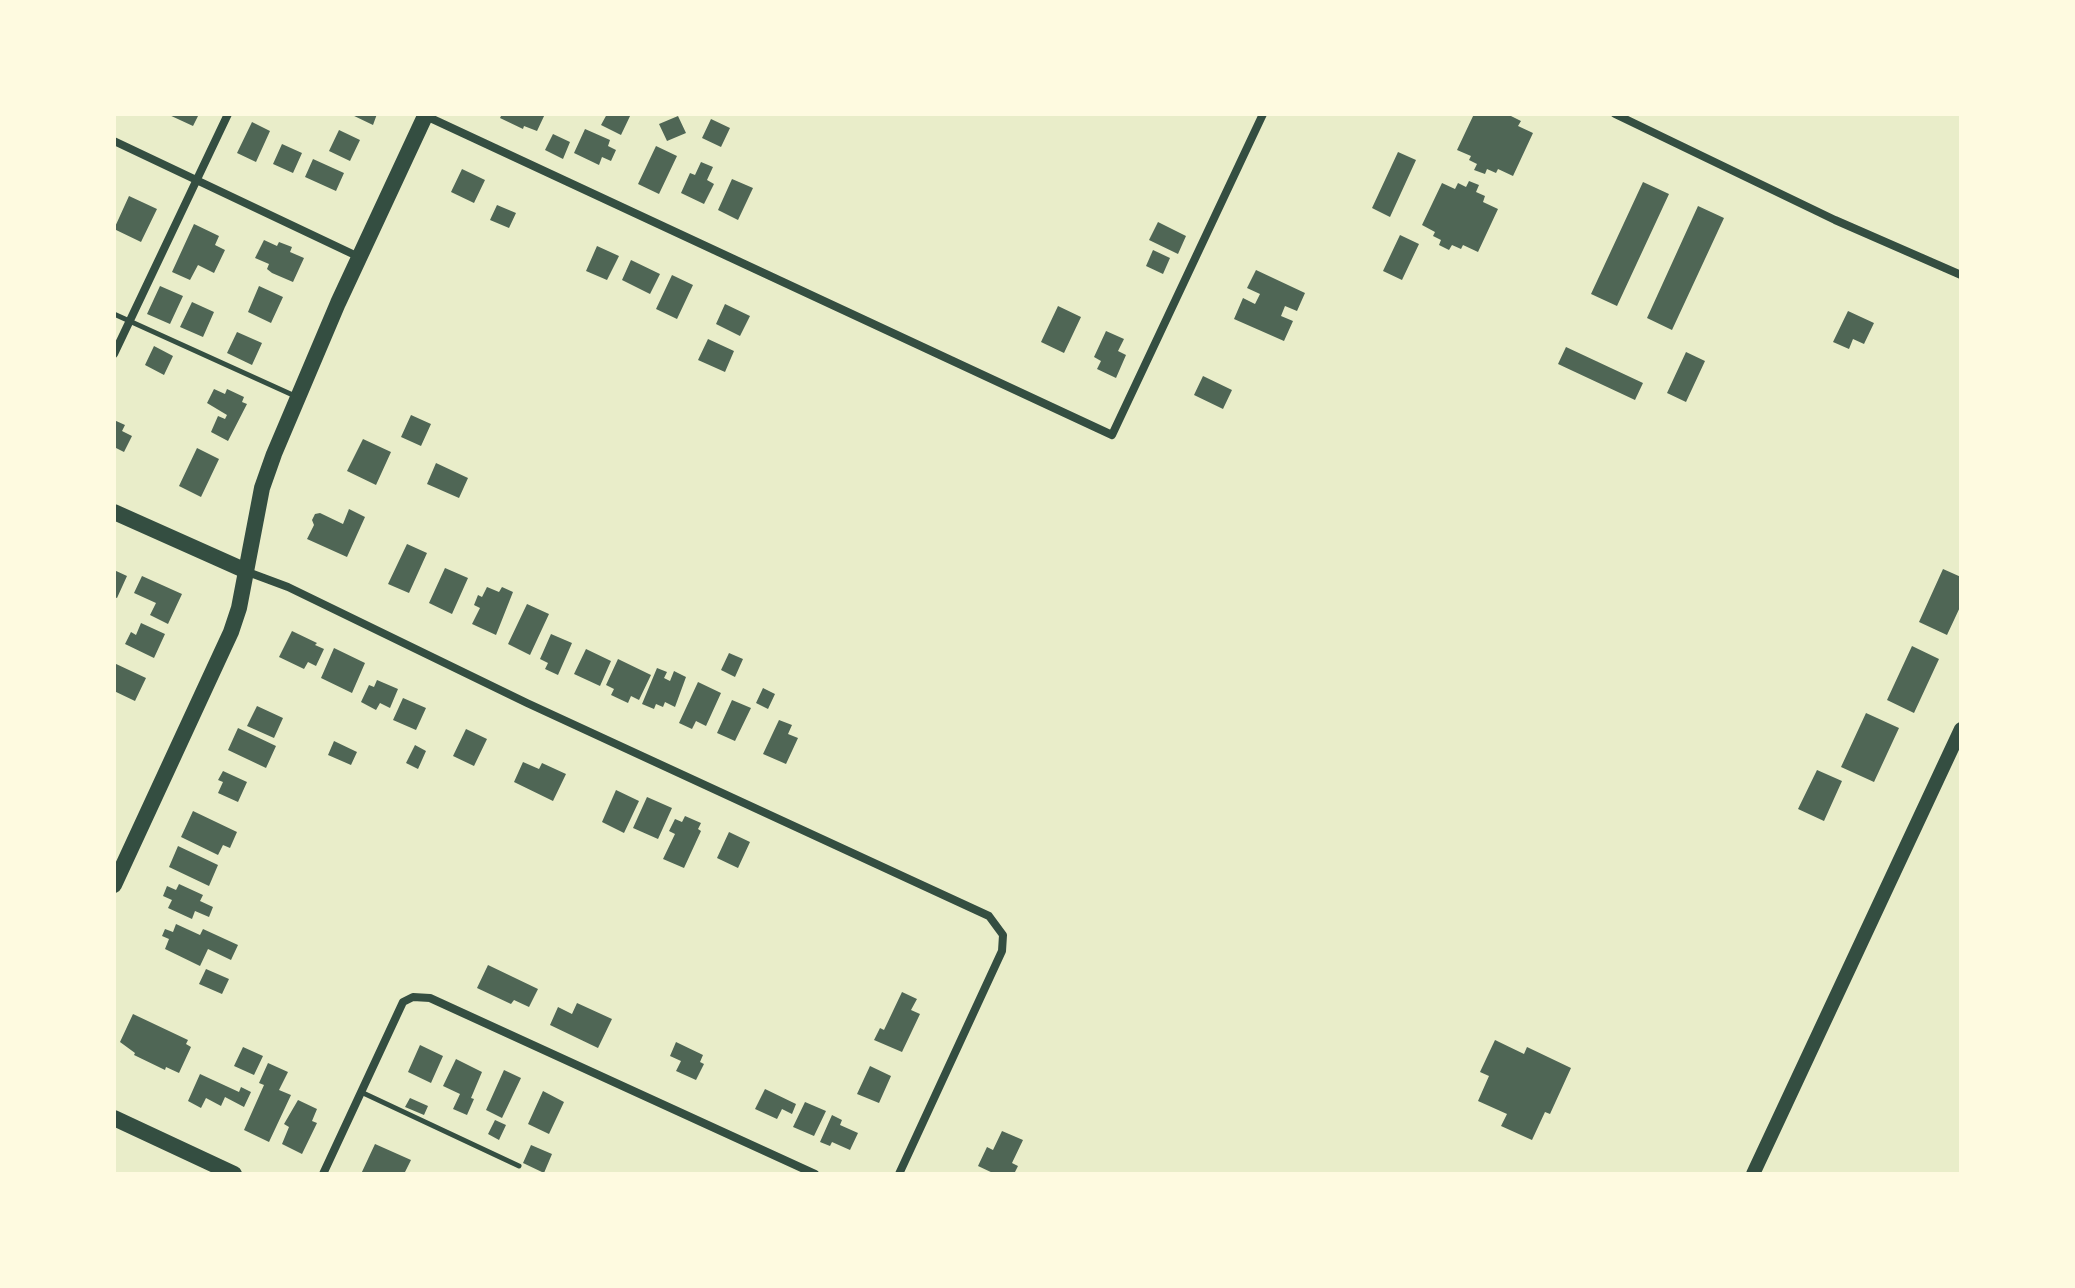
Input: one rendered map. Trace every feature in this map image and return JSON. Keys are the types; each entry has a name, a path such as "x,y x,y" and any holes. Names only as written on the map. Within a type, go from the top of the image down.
{"main road":[{"path":"114,885 231,632 239,608 262,488 359,257 425,115"},
{"path":"114,512 244,570"},
{"path":"114,1118 234,1174"}],"street":[{"path":"114,354 228,114"},
{"path":"425,115 1112,435 1263,114"},
{"path":"1615,114 1835,220 1961,275"},
{"path":"114,141 359,257"},
{"path":"244,570 288,587 527,703 980,910 997,925 1003,935 1002,951 899,1174"},
{"path":"1753,1174 1961,729"},
{"path":"323,1174 403,1002 413,997 430,998 815,1174"}],"lane":[{"path":"114,314 299,398"},
{"path":"361,1092 519,1166"}],"building":[{"path":"167,114 199,114 193,126"},
{"path":"350,114 377,114 373,125"},
{"path":"502,114 545,114 537,131 524,126 523,129 500,118"},
{"path":"607,114 631,114 621,135 601,125"},
{"path":"1474,114 1513,114 1511,116 1521,121 1518,126 1533,133 1513,176 1498,169 1496,173 1487,169 1485,174 1474,170 1477,164 1469,160 1471,156 1457,150"},
{"path":"678,116 686,133 667,141 659,124"},
{"path":"711,119 730,128 721,147 702,138"},
{"path":"252,122 270,131 256,162 237,153"},
{"path":"585,129 610,140 608,146 616,150 611,161 602,157 599,165 574,153"},
{"path":"339,130 360,140 350,161 329,151"},
{"path":"553,134 570,142 563,159 545,150"},
{"path":"282,144 302,153 293,173 273,164"},
{"path":"656,146 677,156 659,194 638,184"},
{"path":"1398,152 1416,160 1390,217 1372,208"},
{"path":"313,159 344,173 336,191 305,177"},
{"path":"701,162 713,167 707,180 714,184 704,204 681,193 690,173 695,175"},
{"path":"462,169 485,180 474,203 451,192"},
{"path":"732,179 753,188 738,220 718,210"},
{"path":"1469,181 1479,185 1476,192 1485,196 1483,202 1498,209 1478,252 1463,245 1461,249 1452,245 1449,250 1439,245 1441,240 1433,236 1435,232 1422,225 1442,183 1455,189 1458,183 1466,187"},
{"path":"1643,182 1669,194 1617,306 1591,294"},
{"path":"129,196 157,209 141,242 114,229"},
{"path":"497,205 516,213 509,228 490,220"},
{"path":"1698,206 1724,218 1672,330 1647,318"},
{"path":"1158,222 1186,236 1178,254 1149,240"},
{"path":"194,224 219,236 215,245 225,250 214,273 198,265 190,280 172,272"},
{"path":"1400,235 1419,244 1402,280 1383,271"},
{"path":"264,240 277,246 279,242 292,247 290,252 304,258 293,282 272,273 267,269 269,264 255,258"},
{"path":"597,246 619,256 607,280 586,271"},
{"path":"1153,250 1170,258 1163,274 1146,266"},
{"path":"631,260 660,274 650,294 622,280"},
{"path":"1256,270 1305,293 1297,311 1285,306 1281,316 1293,321 1284,341 1234,319 1243,298 1255,304 1260,294 1247,288"},
{"path":"672,275 693,285 677,319 656,309"},
{"path":"160,286 183,296 170,324 147,314"},
{"path":"259,286 283,297 271,323 248,312"},
{"path":"192,302 214,312 203,337 180,327"},
{"path":"725,304 750,316 740,336 716,324"},
{"path":"1058,306 1081,317 1064,353 1041,342"},
{"path":"1848,311 1874,323 1864,344 1853,339 1849,349 1833,342"},
{"path":"1106,331 1124,339 1118,351 1126,355 1116,378 1097,369 1101,361 1094,357"},
{"path":"237,332 262,343 252,365 227,353"},
{"path":"708,339 734,351 725,372 698,360"},
{"path":"154,346 173,356 164,375 145,365"},
{"path":"1566,347 1643,383 1635,400 1558,364"},
{"path":"1686,352 1705,361 1686,402 1667,393"},
{"path":"1203,376 1232,390 1223,409 1194,395"},
{"path":"214,389 225,394 227,389 244,397 242,402 247,404 228,441 211,432 218,416 225,419 227,415 207,403"},
{"path":"411,415 431,424 421,446 401,437"},
{"path":"114,420 125,425 122,431 132,436 124,452 114,447"},
{"path":"363,439 391,452 376,485 347,471"},
{"path":"197,448 219,459 201,497 179,486"},
{"path":"436,463 468,478 459,498 427,484"},
{"path":"349,509 365,517 347,557 307,539 314,525 312,520 315,514 320,513 343,524"},
{"path":"407,544 427,553 409,593 388,584"},
{"path":"445,568 468,578 452,614 429,603"},
{"path":"1943,569 1961,577 1961,605 1947,635 1919,622"},
{"path":"114,570 127,576 117,598 114,597"},
{"path":"142,576 182,594 168,624 150,615 156,603 134,593"},
{"path":"487,587 499,592 502,587 513,592 496,635 472,624 480,608 474,605 478,595 482,597"},
{"path":"527,604 549,614 530,655 508,644"},
{"path":"141,623 165,634 154,658 125,644 131,632 136,635"},
{"path":"292,631 324,649 316,666 308,662 304,669 279,657"},
{"path":"551,634 572,643 558,675 545,669 548,663 540,659"},
{"path":"1912,646 1939,659 1914,713 1887,700"},
{"path":"334,648 365,663 352,693 321,678"},
{"path":"586,649 611,661 600,686 574,674"},
{"path":"729,653 743,659 735,677 721,670"},
{"path":"618,659 651,675 639,700 631,696 628,703 611,695 614,689 606,685"},
{"path":"114,663 146,678 135,701 114,691"},
{"path":"657,668 667,672 664,678 670,681 674,671 686,677 675,707 665,702 663,707 656,704 654,709 642,704"},
{"path":"377,680 398,689 390,708 380,703 376,710 361,702 369,685 374,687"},
{"path":"698,682 721,693 706,726 696,721 692,729 679,723"},
{"path":"763,688 775,694 768,709 756,703"},
{"path":"403,698 426,708 416,730 393,720"},
{"path":"732,700 751,708 735,741 717,733"},
{"path":"257,706 283,718 274,738 247,726"},
{"path":"1866,713 1899,728 1874,782 1841,767"},
{"path":"779,720 792,725 788,734 798,738 786,764 763,754"},
{"path":"238,728 276,746 266,768 228,750"},
{"path":"466,729 487,739 474,766 453,756"},
{"path":"334,741 357,752 351,765 328,755"},
{"path":"415,745 426,751 418,769 406,763"},
{"path":"523,762 539,769 542,763 566,774 553,801 514,782"},
{"path":"1817,770 1842,781 1824,821 1798,809"},
{"path":"223,771 247,782 238,802 218,793 223,782 218,780"},
{"path":"616,790 639,801 624,833 602,822"},
{"path":"647,797 672,808 658,839 633,828"},
{"path":"193,811 237,832 230,848 223,845 218,855 181,837"},
{"path":"685,816 701,823 698,829 701,831 684,868 663,859 675,834 669,831 675,819 682,822"},
{"path":"729,832 750,842 738,868 717,858"},
{"path":"178,846 218,865 209,886 169,867"},
{"path":"179,884 203,895 200,901 213,907 209,917 195,911 192,919 168,908 172,900 163,896 167,886 176,890"},
{"path":"176,924 200,935 203,929 238,945 231,960 208,949 200,966 165,949 169,939 162,936 165,929 173,932"},
{"path":"488,965 538,989 529,1007 514,1000 511,1004 477,988"},
{"path":"206,969 229,979 222,994 199,984"},
{"path":"902,992 917,999 911,1010 920,1014 902,1052 874,1040 880,1028 884,1030"},
{"path":"577,1003 612,1019 598,1048 550,1025 558,1007 572,1014"},
{"path":"133,1014 188,1040 186,1044 191,1047 179,1073 166,1067 165,1070 134,1055 120,1042"},
{"path":"1495,1040 1524,1054 1527,1047 1571,1068 1550,1114 1545,1112 1532,1140 1501,1126 1507,1114 1478,1101 1489,1076 1480,1072"},
{"path":"676,1042 703,1055 700,1062 704,1064 696,1080 676,1071 681,1061 670,1056"},
{"path":"420,1045 443,1056 431,1083 408,1072"},
{"path":"243,1047 263,1056 254,1075 234,1066"},
{"path":"456,1059 482,1072 467,1115 453,1109 460,1094 443,1086"},
{"path":"268,1063 288,1072 279,1090 291,1095 269,1142 244,1130 264,1085 259,1083"},
{"path":"870,1066 891,1076 879,1103 857,1094"},
{"path":"504,1070 521,1078 502,1118 486,1110"},
{"path":"200,1074 239,1092 241,1087 251,1092 244,1107 225,1097 221,1106 206,1098 201,1108 188,1101"},
{"path":"765,1089 796,1104 792,1114 782,1109 777,1119 755,1109"},
{"path":"543,1091 564,1102 549,1134 528,1124"},
{"path":"410,1098 428,1106 424,1115 405,1107"},
{"path":"298,1100 317,1109 312,1121 317,1123 302,1154 282,1144 289,1127 284,1124"},
{"path":"805,1102 826,1111 814,1136 793,1127"},
{"path":"832,1115 842,1120 840,1125 858,1133 850,1150 832,1142 830,1146 820,1142"},
{"path":"495,1120 506,1125 499,1140 488,1134"},
{"path":"1002,1131 1023,1140 1012,1163 1018,1166 1014,1174 995,1174 978,1166 987,1147 993,1150"},
{"path":"375,1144 411,1160 404,1174 361,1174"},
{"path":"531,1145 552,1154 544,1173 523,1163"}]}
